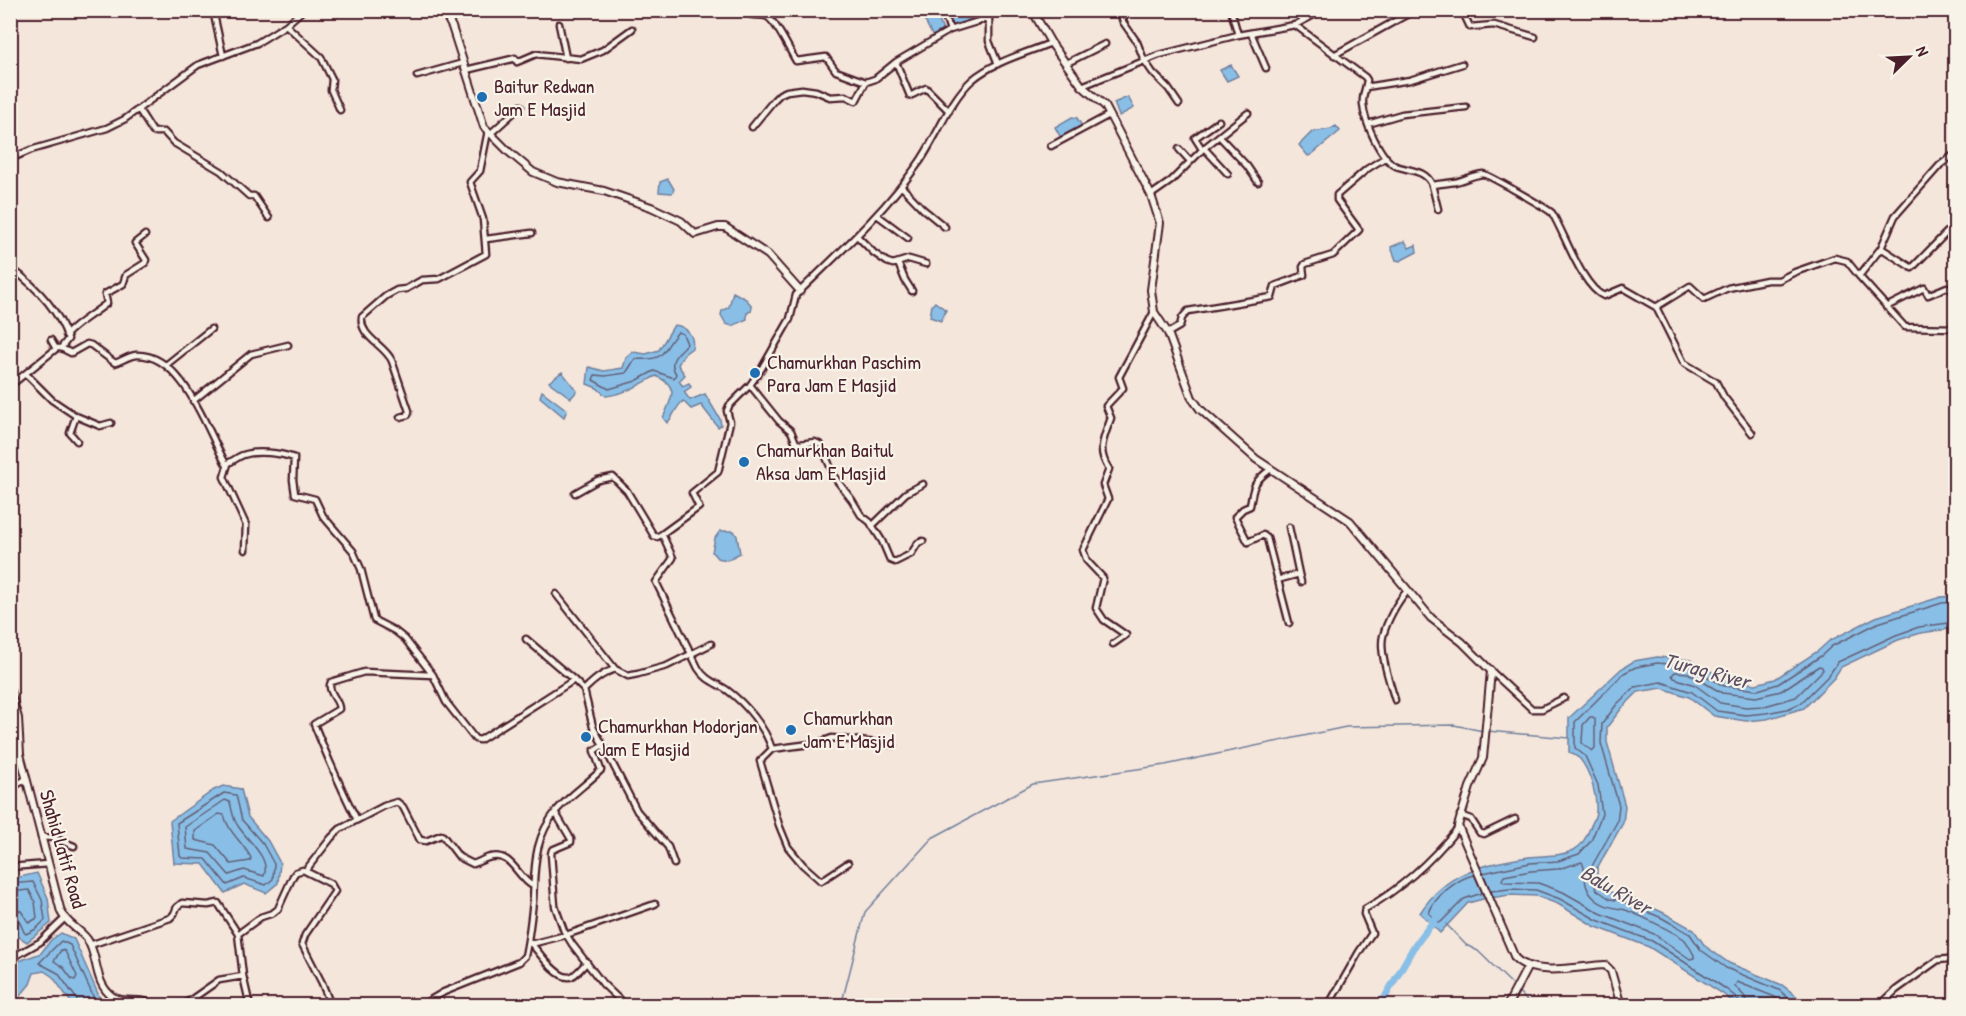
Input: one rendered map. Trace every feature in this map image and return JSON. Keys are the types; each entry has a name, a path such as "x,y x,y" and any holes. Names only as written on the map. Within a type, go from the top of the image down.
{"main road":[{"path":"1032,10 1051,43 1082,86 1105,106 1151,195 1160,223 1150,290 1154,312 1168,333 1185,384 1200,409 1256,459 1350,521 1431,618 1462,642 1491,671 1483,754 1460,815 1458,828 1515,958 1528,966 1553,969 1605,965 1611,971 1621,1005"},
{"path":"446,11 484,127 533,172 557,182 604,191 651,207 681,221 695,234 718,226 725,227 768,255 800,291"},
{"name":"Shahid Latif Road","path":"10,691 18,718 20,754 58,905 64,919 86,938 100,981 109,993 126,1002 142,1001 152,1005"},
{"path":"1507,1005 1528,966"}],"street":[{"path":"213,10 223,56"},
{"path":"10,159 31,150 107,128 139,110 198,65 257,43 286,25 303,10"},
{"path":"742,10 749,15 766,16 776,26 796,61 826,57 836,71 866,82 950,30 989,18"},
{"path":"943,10 950,30"},
{"path":"990,10 989,42 998,64"},
{"path":"1131,10 1122,19 1123,22 1137,42 1144,60 1179,104"},
{"path":"1231,10 1238,35"},
{"path":"1082,86 1144,60 1238,35 1295,25 1323,10"},
{"path":"1334,55 1415,10"},
{"path":"1461,10 1470,27 1494,25 1536,37"},
{"path":"559,24 566,58"},
{"path":"286,25 321,57 332,80 331,90 340,110"},
{"path":"1295,25 1363,74 1367,80 1363,105 1368,124 1386,157 1395,165 1425,175 1432,185 1438,209"},
{"path":"417,76 512,58 515,58 517,62 533,54 581,59 603,50 632,29"},
{"path":"1251,33 1266,68"},
{"path":"575,493 598,480 612,477 627,491 642,518 657,537 699,507 692,493 718,472 730,422 728,409 762,368 789,319 800,291 877,216 930,147 949,111 970,82 998,64 1051,43"},
{"path":"1067,63 1104,44"},
{"path":"897,62 910,96 927,88 949,111"},
{"path":"1366,87 1410,80 1462,64"},
{"path":"752,127 780,94 794,90 809,90 830,97 846,96 856,101 866,82"},
{"path":"400,417 408,415 409,411 392,361 390,356 368,335 361,321 362,316 386,296 398,290 406,289 422,280 439,279 460,266 484,257 486,239 483,219 470,182 480,171 489,133 521,106"},
{"path":"1368,124 1402,114 1466,107"},
{"path":"139,110 153,132 164,132 174,142 221,171 249,196 254,196 269,218"},
{"path":"1151,195 1171,181 1203,148 1248,113"},
{"path":"1051,146 1109,115"},
{"path":"1219,121 1195,138 1227,174"},
{"path":"1219,136 1247,166 1258,182"},
{"path":"1179,149 1190,161"},
{"path":"1859,276 1881,248 1895,216 1940,165 1956,153"},
{"path":"1168,333 1180,326 1182,318 1188,311 1272,297 1275,286 1304,275 1305,264 1333,255 1359,230 1337,200 1337,195 1367,169 1386,157"},
{"path":"1432,185 1488,174 1521,195 1546,207 1552,213 1575,261 1596,291 1605,296 1623,288 1656,307 1684,363 1716,382 1724,397 1752,433"},
{"path":"901,186 923,209 945,227"},
{"path":"877,216 908,238"},
{"path":"1881,248 1912,268 1956,223"},
{"path":"486,239 532,233"},
{"path":"66,335 76,324 92,316 107,303 105,294 123,284 126,275 145,263 146,260 135,243 145,235"},
{"path":"858,237 883,260 893,264 909,259 926,264"},
{"path":"1656,307 1690,286 1704,299 1734,286 1779,280 1835,258 1847,261 1905,327 1956,328"},
{"path":"898,263 912,291"},
{"path":"10,267 40,293 68,339 10,386"},
{"path":"1886,306 1924,288 1928,295 1947,287 1956,292"},
{"path":"1113,644 1125,638 1126,635 1104,620 1096,608 1103,578 1087,561 1083,550 1108,500 1103,485 1109,469 1101,453 1111,418 1106,406 1123,388 1119,378 1154,312"},
{"path":"166,365 211,329"},
{"path":"51,340 58,348 71,353 87,344 91,345 115,363 139,355 166,365 194,401 228,464"},
{"path":"194,401 251,354 288,345"},
{"path":"26,374 52,400 76,416 100,426 111,423"},
{"path":"750,385 779,422 791,431 796,443 815,442 821,445 835,478 861,515 872,526 892,562 911,554 918,543 923,541"},
{"path":"76,416 70,433 77,441"},
{"path":"245,550 246,525 224,477 228,464 244,454 254,453 294,458 292,480 295,494 315,499 323,516 353,551 361,569 374,620 405,639 433,675 446,702 478,740 574,680"},
{"path":"1271,469 1254,485 1250,506 1235,517 1248,542 1263,535 1267,538 1289,623"},
{"path":"872,526 906,492 923,484"},
{"path":"1289,527 1301,582"},
{"path":"662,534 673,558 656,582 691,654 702,675 733,695 761,724 768,734 772,749"},
{"path":"1277,580 1299,574"},
{"path":"1395,700 1387,672 1382,637 1391,616 1407,591"},
{"path":"556,594 615,669 628,676 667,666 711,644"},
{"path":"526,639 584,690 593,727 637,811 668,847 674,864"},
{"path":"584,690 597,677 615,669"},
{"path":"1491,671 1532,709 1542,709 1564,698"},
{"path":"357,820 325,754 314,724 339,709 332,694 331,682 364,672 433,675"},
{"path":"848,864 821,881 788,847 760,761 772,749 818,743 832,738 894,745"},
{"path":"420,1005 435,996 519,962 525,956 530,942 533,870 538,845 555,812 583,784 600,772 594,751 603,745"},
{"path":"10,789 26,779"},
{"path":"306,870 336,833 357,820 397,802 403,807 420,840 426,841 441,835 459,857 473,864 490,857 500,857 510,862 527,883 533,886"},
{"path":"555,812 571,839 571,842 552,850 551,854 555,906 566,935 603,984 626,1005"},
{"path":"1460,815 1471,819 1480,833 1484,834 1515,819"},
{"path":"1328,1005 1372,933 1364,914 1365,909 1389,896 1402,885 1458,828"},
{"path":"40,837 54,838 74,846"},
{"path":"10,867 48,864"},
{"path":"238,934 261,917 278,909 293,876 299,870 306,870 330,884 335,891 302,940 302,944 331,1005"},
{"path":"90,945 170,918 182,903 208,905 218,903 238,934 243,976 250,1005"},
{"path":"530,942 566,935 655,904"},
{"path":"10,959 40,942 64,919"},
{"path":"530,942 552,969 568,977 571,977 587,962"},
{"path":"1879,1005 1938,960 1948,959 1956,965"},
{"path":"182,1005 219,980 243,976"}],"water":[{"path":"945,11 977,11 978,17 950,27"},
{"path":"938,18 943,31 936,37 932,35 924,19"},
{"path":"1231,65 1238,76 1227,81 1220,70"},
{"path":"1128,97 1134,108 1119,116 1114,103"},
{"path":"1072,117 1077,118 1082,126 1061,138 1055,127"},
{"path":"1336,126 1340,131 1311,155 1308,156 1299,145 1312,132"},
{"path":"668,179 674,189 672,193 659,192 660,182"},
{"path":"1405,241 1409,248 1416,245 1417,252 1400,261 1396,260 1391,247"},
{"path":"733,292 746,299 752,306 751,311 747,313 747,319 732,326 726,324 721,315 722,311 729,307"},
{"path":"935,302 946,310 941,321 930,317 932,305"},
{"path":"674,325 689,332 693,344 678,365 685,375 679,381 683,386 689,383 691,387 684,392 690,400 705,394 720,419 721,425 718,427 701,405 691,409 683,401 667,423 663,418 671,399 671,389 664,380 656,376 626,391 606,396 597,388 587,384 589,367 604,371 623,368 626,358 633,352 646,354 659,350"},
{"path":"562,372 577,391 571,398 549,382"},
{"path":"542,391 567,410 564,417 540,397"},
{"path":"720,531 734,531 737,536 740,553 727,560 717,558 712,552 715,538"},
{"name":"Turag River","path":"1955,596 1955,628 1921,633 1898,640 1841,667 1834,678 1804,708 1767,719 1746,721 1714,716 1689,697 1662,688 1638,692 1607,727 1607,742 1625,806 1623,823 1597,868 1597,878 1602,887 1664,913 1694,930 1705,946 1729,963 1782,985 1808,1005 1736,1005 1723,994 1649,947 1594,926 1558,904 1536,896 1510,895 1468,903 1440,933 1420,913 1442,888 1467,872 1512,860 1563,854 1574,850 1582,843 1595,815 1596,805 1590,777 1584,764 1569,752 1569,718 1621,669 1634,661 1657,657 1691,660 1726,680 1756,684 1775,679 1818,651 1829,641 1876,617 1941,597"},
{"path":"223,786 241,789 248,817 268,841 280,863 278,883 266,893 244,884 225,893 203,864 174,863 170,821"},
{"path":"37,873 48,898 51,923 27,942 19,937 11,919 11,879"},
{"path":"61,933 74,939 99,996 97,1005 73,1005 53,977 44,971 34,973 30,984 20,996 11,997 11,964 41,953 51,940"}],"waterway":[{"path":"841,1006 865,912 932,838 1033,784 1165,765 1346,727 1454,725 1483,731"},
{"path":"1487,731 1569,738"},
{"name":"Balu River","path":"1380,1006 1413,948 1436,918"},
{"path":"1446,924 1466,945 1478,951 1515,987"},
{"path":"1518,991 1532,1006"}],"ferry route":[{"path":"1757,1006 1762,1003 1766,1006"}],"place":[{"name":"Baitur Redwan Jam E Masjid","path":"482,97"},
{"name":"Chamurkhan Paschim Para Jam E Masjid","path":"755,373"},
{"name":"Chamurkhan Baitul Aksa Jam E Masjid","path":"744,462"},
{"name":"Chamurkhan Jam E Masjid","path":"791,730"},
{"name":"Chamurkhan Modorjan Jam E Masjid","path":"586,737"}]}
